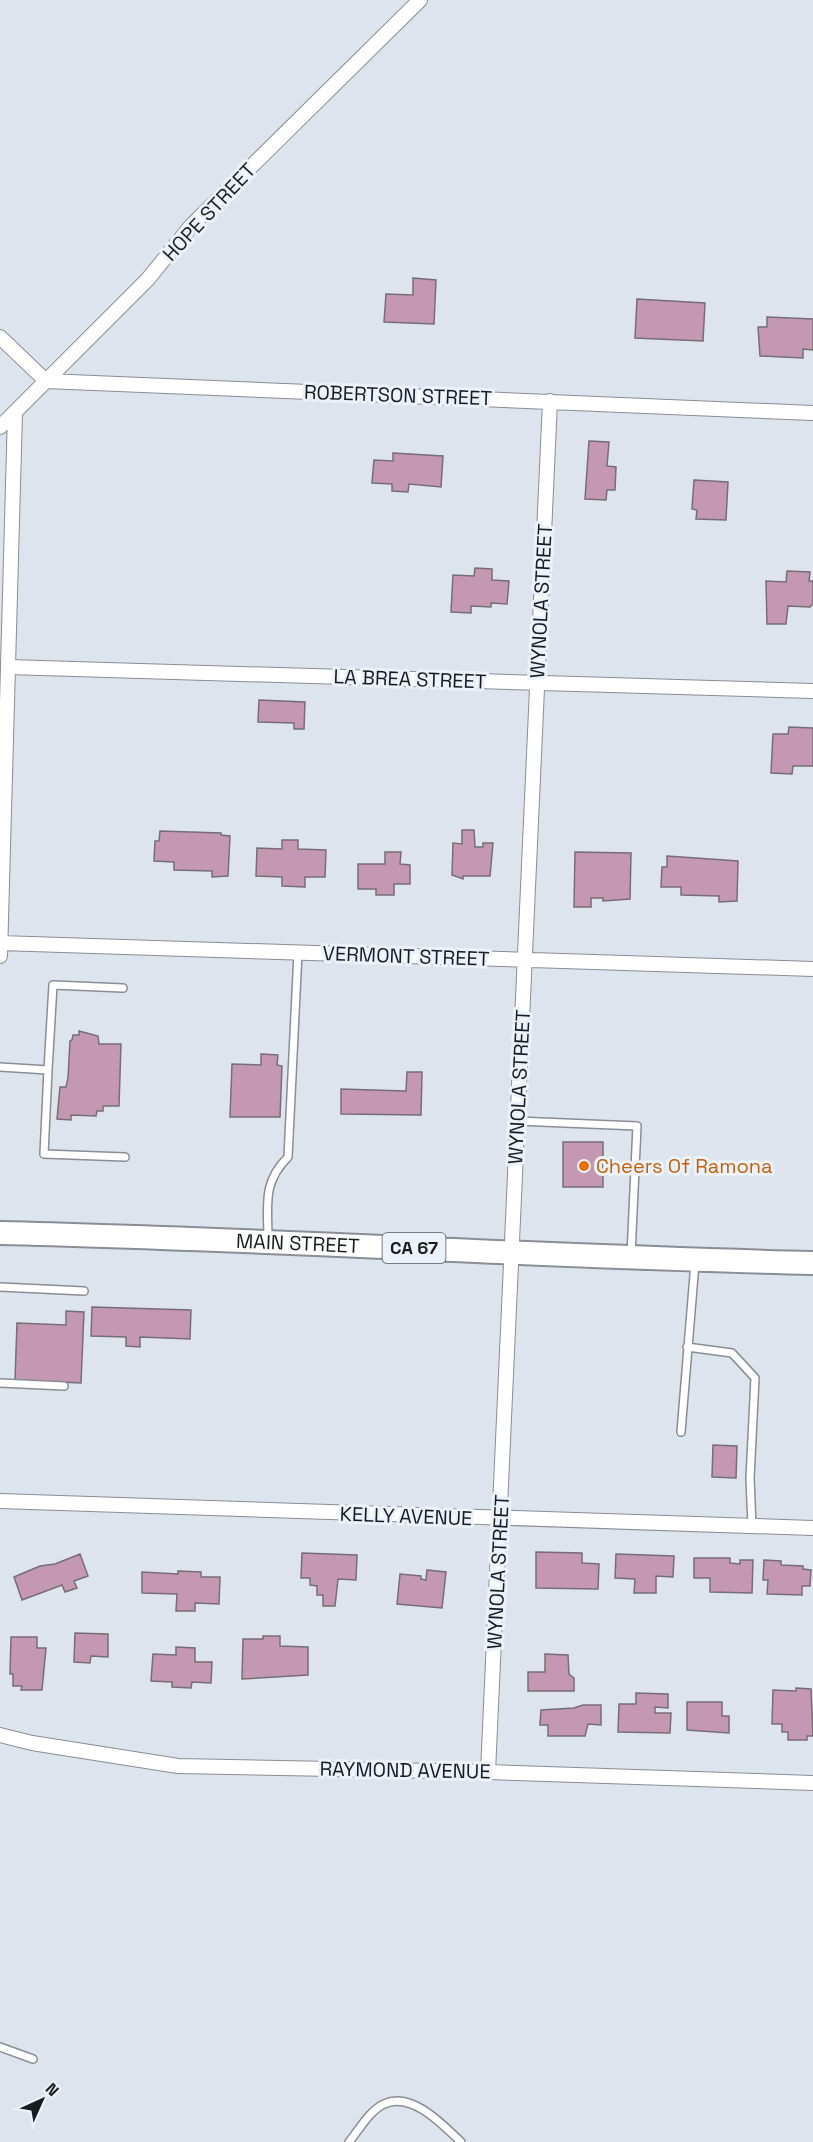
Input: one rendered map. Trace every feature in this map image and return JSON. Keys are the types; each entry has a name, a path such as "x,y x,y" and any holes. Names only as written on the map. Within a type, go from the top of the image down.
{"main road":[{"name":"MAIN STREET","path":"0,1233 268,1240 511,1253 813,1263"}],"street":[{"name":"HOPE STREET","path":"0,427 148,279 191,226 420,0"},
{"path":"0,337 46,381"},
{"name":"ROBERTSON STREET","path":"46,381 813,413"},
{"name":"WYNOLA STREET","path":"488,1772 550,401"},
{"path":"0,956 15,412"},
{"name":"LA BREA STREET","path":"8,667 813,691"},
{"name":"VERMONT STREET","path":"0,943 813,969"},
{"name":"KELLY AVENUE","path":"0,1501 813,1528"},
{"name":"RAYMOND AVENUE","path":"0,1735 32,1743 178,1766 488,1772 813,1783"}],"lane":[{"path":"268,1240 269,1182 277,1168 288,1157 298,952"},
{"path":"123,988 53,985 44,1154 125,1157"},
{"path":"0,1067 48,1070"},
{"path":"517,1121 637,1126 631,1258"},
{"path":"681,1432 695,1260"},
{"path":"0,1287 84,1290"},
{"path":"687,1347 732,1353 755,1378 750,1478 752,1526"},
{"path":"0,1383 64,1386"},
{"path":"0,2047 33,2059"},
{"path":"349,2142 377,2109 392,2102 405,2102 422,2110 461,2142"}],"building":[{"path":"413,278 436,280 434,324 384,322 386,294 413,295"},
{"path":"637,299 705,303 703,341 635,338"},
{"path":"767,317 813,319 813,350 803,349 803,358 760,356 758,327 767,327"},
{"path":"589,441 609,442 607,466 616,467 615,490 607,490 606,500 585,499"},
{"path":"393,453 443,456 441,487 409,484 408,492 392,491 392,484 372,483 374,460 393,461"},
{"path":"694,480 728,482 726,520 696,519 697,510 692,509"},
{"path":"475,568 492,569 492,580 509,581 507,604 491,603 491,607 471,606 471,613 451,612 453,575 474,576"},
{"path":"787,571 810,572 809,581 813,581 813,604 810,607 788,606 786,624 767,624 766,581 786,582"},
{"path":"259,700 305,702 304,729 294,729 294,723 258,722"},
{"path":"789,727 813,728 813,766 793,766 792,774 771,773 773,734 788,734"},
{"path":"462,830 474,830 475,847 483,847 483,843 493,843 490,876 463,876 463,879 452,875 453,843 462,844"},
{"path":"160,831 221,833 221,835 230,836 228,876 212,877 212,871 174,870 174,862 154,861 155,841 159,841"},
{"path":"282,840 298,840 298,849 326,850 325,877 305,877 305,887 282,886 282,877 256,876 257,848 282,849"},
{"path":"385,852 401,852 400,864 410,865 410,884 394,884 394,895 376,895 376,889 358,889 358,864 385,864"},
{"path":"575,852 631,853 630,899 603,901 603,898 591,898 591,907 574,907"},
{"path":"667,856 738,861 737,901 719,902 719,896 681,895 681,887 661,887 662,867 667,867"},
{"path":"79,1031 98,1036 99,1044 121,1044 119,1106 103,1106 103,1111 97,1111 96,1116 71,1115 71,1120 57,1119 60,1087 66,1087 68,1078 70,1041 73,1035 79,1035"},
{"path":"261,1054 278,1055 277,1065 282,1066 280,1117 230,1117 232,1064 261,1065"},
{"path":"407,1072 422,1072 421,1115 341,1114 341,1089 406,1091"},
{"path":"563,1142 603,1142 603,1187 563,1187"},
{"path":"92,1307 191,1310 190,1339 140,1337 140,1347 126,1346 126,1337 91,1336"},
{"path":"66,1311 84,1312 81,1383 15,1380 17,1323 66,1325"},
{"path":"713,1445 737,1446 736,1478 712,1477"},
{"path":"536,1552 582,1553 582,1563 599,1564 598,1589 536,1588"},
{"path":"302,1553 357,1555 356,1580 338,1579 335,1606 323,1606 323,1595 317,1595 317,1586 310,1585 310,1578 301,1578"},
{"path":"80,1554 88,1576 74,1581 77,1588 65,1592 62,1585 22,1600 14,1577 40,1566 55,1564"},
{"path":"616,1554 674,1556 673,1577 656,1576 656,1593 634,1593 635,1579 615,1578"},
{"path":"694,1558 730,1558 730,1563 740,1564 740,1560 753,1560 752,1593 710,1592 710,1578 694,1578"},
{"path":"764,1560 781,1561 781,1565 803,1566 803,1569 811,1570 810,1586 802,1586 802,1595 767,1594 768,1580 763,1580"},
{"path":"427,1570 446,1572 442,1608 397,1604 400,1574 421,1576 421,1579 426,1580"},
{"path":"178,1571 201,1572 201,1577 220,1577 219,1604 195,1603 195,1611 176,1611 177,1594 142,1593 142,1572 178,1574"},
{"path":"75,1633 108,1634 108,1657 91,1656 90,1663 74,1662"},
{"path":"263,1636 280,1636 280,1646 308,1647 308,1675 242,1679 243,1639 263,1639"},
{"path":"11,1637 37,1637 37,1648 46,1648 42,1690 21,1690 22,1686 13,1686 13,1674 10,1674"},
{"path":"176,1647 195,1648 195,1662 212,1662 211,1683 192,1682 191,1688 172,1687 172,1682 151,1681 153,1654 176,1655"},
{"path":"545,1654 568,1655 569,1674 574,1678 574,1691 528,1691 528,1672 545,1672"},
{"path":"796,1688 811,1689 813,1736 807,1736 807,1740 788,1740 788,1732 782,1732 782,1724 772,1724 773,1690 796,1691"},
{"path":"636,1693 668,1694 668,1708 655,1707 655,1713 671,1713 670,1733 618,1732 619,1704 636,1704"},
{"path":"687,1702 722,1702 722,1716 729,1716 729,1733 687,1730"},
{"path":"583,1705 601,1705 601,1725 588,1724 585,1736 548,1736 548,1725 540,1725 541,1710 574,1708"}],"place":[{"name":"Cheers Of Ramona","path":"584,1166"}]}
